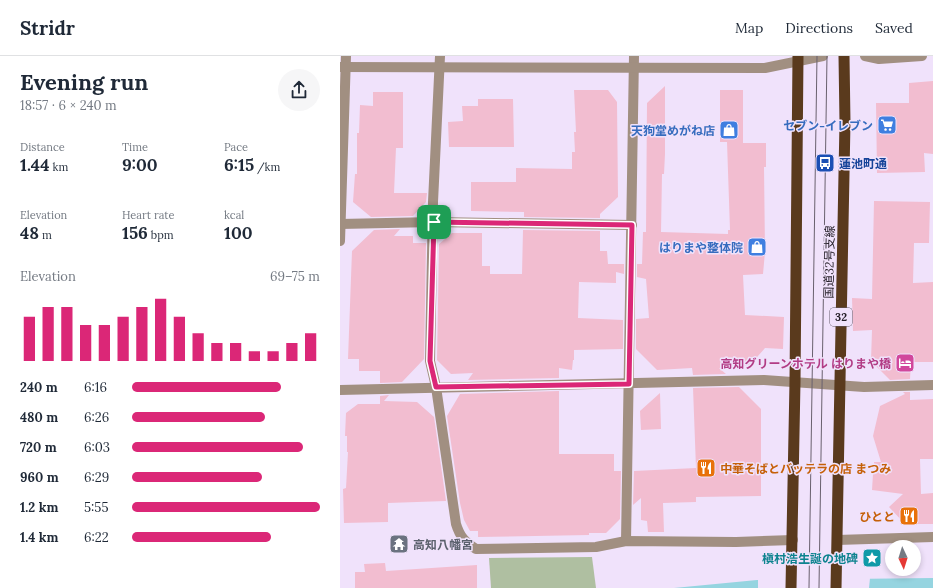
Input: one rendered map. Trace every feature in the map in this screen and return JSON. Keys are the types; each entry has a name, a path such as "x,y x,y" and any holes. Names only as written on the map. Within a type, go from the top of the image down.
{"highway":[{"name":"国道32号支線","path":"836,583 844,56"},
{"path":"791,583 793,540 798,58"}],"street":[{"path":"340,241 343,67 346,56"},
{"path":"440,56 430,361 436,387 456,524 459,533 464,540 476,549 596,547 626,541 736,542 793,540"},
{"path":"626,541 634,56"},
{"path":"343,67 765,68 798,58 823,56"},
{"path":"866,56 879,59 922,56"},
{"path":"340,224 434,222 632,225"},
{"path":"340,390 764,380 864,386 933,385"},
{"path":"837,540 933,537"}],"shaded area":[{"path":"592,557 596,588 491,588 489,558"},
{"path":"933,578 933,588 674,588 757,580"}],"pier":[{"path":"758,578 870,578 869,588 758,588"}],"building":[{"path":"933,81 933,154 924,153 925,172 877,173 876,103 909,103 909,83"},
{"path":"665,86 665,154 664,174 662,174 661,232 728,234 728,230 730,230 727,142 720,142 720,90 743,90 743,143 766,143 766,167 764,167 765,252 763,274 743,275 745,315 784,317 783,349 765,348 750,365 719,368 726,374 693,375 692,368 657,370 636,349 636,319 649,318 646,279 637,277 637,264 642,264 643,232 646,232 647,103"},
{"path":"574,90 608,90 617,102 618,197 600,214 600,218 524,217 524,212 471,211 471,182 516,182 516,168 572,169 572,152 575,152 574,132 576,132"},
{"path":"373,92 403,92 403,148 396,148 394,193 427,193 426,202 413,216 371,217 353,202 355,174 357,174 357,133 359,133 360,105 373,106"},
{"path":"478,99 513,99 514,147 449,147 448,122 463,121 462,106 478,106"},
{"path":"874,201 930,202 929,243 914,243 913,283 933,282 933,362 911,362 910,379 890,380 871,361 872,330 853,331 852,298 872,299"},
{"path":"400,229 394,236 413,236 413,243 426,243 424,359 402,382 380,383 380,371 359,371 359,359 348,359 352,251 374,230"},
{"path":"523,230 600,231 600,251 607,251 608,264 624,264 624,274 616,272 616,283 579,282 578,318 623,320 623,349 574,350 572,370 559,368 559,378 468,380 473,373 451,374 437,360 439,244 452,233 482,233 482,266 490,266 490,274 522,274"},
{"path":"739,387 761,409 761,496 696,497 696,502 663,503 664,532 648,532 647,521 641,520 641,498 633,505 634,471 696,468 693,388"},
{"path":"559,391 559,454 614,454 614,471 621,471 620,519 606,533 589,533 589,535 478,537 478,531 470,531 464,520 460,503 447,416 460,394"},
{"path":"903,392 910,392 910,400 933,399 933,459 920,459 921,494 933,493 933,524 905,524 889,507 903,494 872,490 873,474 875,473 874,462 881,462 873,436 880,406 905,394"},
{"path":"660,393 661,429 641,430 640,411"},
{"path":"389,395 384,401 417,402 434,417 446,501 388,503 388,522 344,523 343,489 346,488 348,452 347,436 345,436 346,413 358,404 380,404 380,396"},
{"path":"385,563 386,571 477,565 477,588 355,588 355,572 365,572 364,564"}],"tram line":[{"path":"809,588 817,56"},
{"path":"819,588 827,56"}],"place":[{"name":"セブン-イレブン","path":"887,125"},
{"name":"天狗堂めがね店","path":"729,130"},
{"name":"蓮池町通","path":"825,163"},
{"name":"はりまや整体院","path":"757,247"},
{"name":"高知グリーンホテル はりまや橋","path":"905,363"},
{"name":"中華そばとバッテラの店 まつみ","path":"706,468"},
{"name":"ひとと","path":"909,516"},
{"name":"高知八幡宮","path":"399,544"},
{"name":"槇村浩生誕の地碑","path":"872,558"}],"route":[{"path":"434,222 632,225 629,384 436,387 430,361 434,222"}]}
